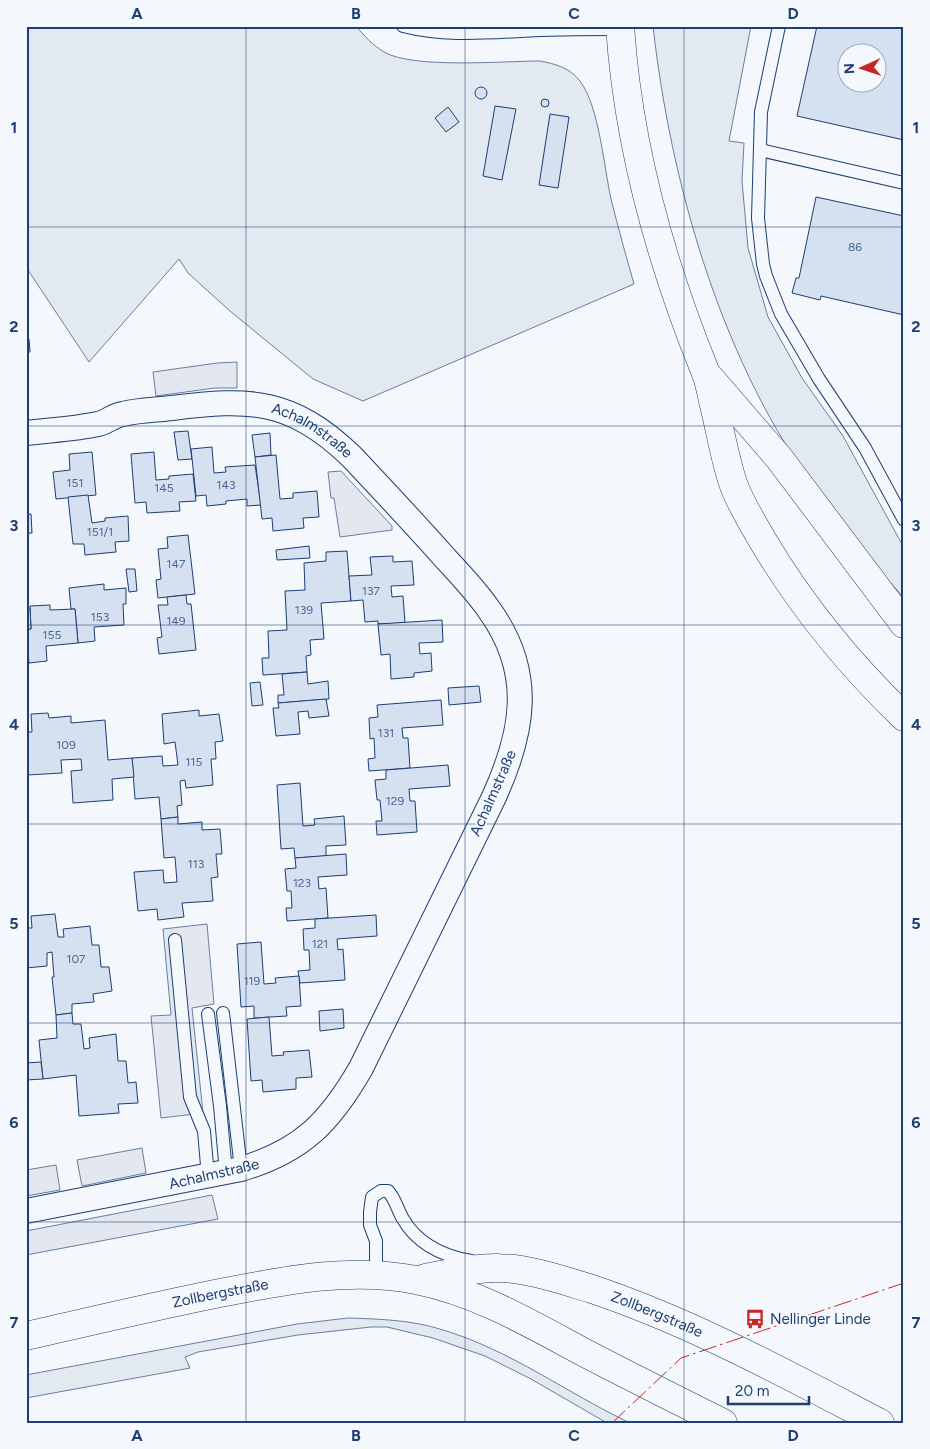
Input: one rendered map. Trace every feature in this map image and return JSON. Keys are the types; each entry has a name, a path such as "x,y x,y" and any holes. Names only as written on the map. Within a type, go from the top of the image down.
{"main road":[{"path":"620,27 626,96 641,175 667,270 706,373 733,482 748,515 778,567 860,671 904,717"},
{"path":"706,373 779,458 904,624"},
{"name":"Zollbergstraße","path":"416,1280 486,1268 500,1268 577,1285 664,1315 712,1337 880,1423"},
{"name":"Zollbergstraße","path":"26,1336 255,1286 331,1276 376,1275 416,1280 470,1296 505,1311 723,1423"}],"street":[{"name":"Achalmstraße","path":"26,433 98,424 124,413 214,403 232,402 264,406 293,414 321,429 351,456 476,592 501,627 514,660 520,694 519,724 506,772 361,1068 348,1090 319,1126 303,1140 274,1158 225,1173 26,1211"}],"lane":[{"path":"403,26 436,33 620,27"},
{"path":"484,32 497,26"},
{"path":"779,26 763,100 758,206 763,264 776,304 818,379 859,438 904,520"},
{"path":"760,150 904,183"},
{"path":"175,940 190,1097 204,1131 225,1173"},
{"path":"223,1013 225,1173"},
{"path":"208,1014 220,1106 225,1173"},
{"path":"376,1275 376,1242 370,1225 370,1212 372,1197 381,1191 388,1192 395,1198 402,1218 414,1235 429,1246 448,1257 500,1268"}],"shaded area":[{"path":"26,26 356,26 365,37 384,52 416,61 482,63 540,61 562,67 580,81 592,105 600,137 611,199 634,284 363,401 313,379 230,311 188,273 179,259 89,362 26,267"},
{"path":"653,26 751,26 729,141 744,143 742,181 748,248 768,317 802,378 843,436 904,548 904,598 855,540 809,480 777,430 749,377 725,321 704,263 686,203 672,144"},
{"path":"237,362 237,388 215,388 156,396 153,372"},
{"path":"341,471 392,526 392,530 340,537 334,498 331,498 328,472"},
{"path":"207,924 214,1004 192,1008 203,1113 161,1118 151,1016 171,1015 163,929"},
{"path":"142,1148 146,1173 82,1186 77,1160"},
{"path":"56,1165 60,1190 26,1196 26,1170"},
{"path":"212,1195 218,1219 26,1255 26,1231"},
{"path":"348,1318 420,1324 468,1339 515,1360 630,1423 607,1423 531,1379 485,1356 433,1338 387,1327 298,1335 198,1352 185,1357 190,1368 26,1398 26,1375 297,1324"}],"building":[{"path":"817,26 904,26 904,140 797,116"},
{"path":"481,87 487,93 481,99 475,93"},
{"path":"545,99 549,103 545,107 541,103"},
{"path":"495,106 516,109 502,180 483,176"},
{"path":"448,107 459,122 446,132 435,118"},
{"path":"550,114 569,117 558,188 539,185"},
{"path":"816,197 904,216 904,315 821,296 820,300 792,293 796,278 799,278"},
{"path":"26,339 29,339 30,352 26,352"},
{"path":"188,431 192,459 178,460 174,432"},
{"path":"270,433 271,455 255,457 252,435"},
{"path":"212,447 214,473 226,472 225,467 255,465 261,505 247,506 247,499 226,501 226,504 207,506 206,495 196,496 191,449"},
{"path":"92,452 96,495 56,499 53,472 70,470 69,454"},
{"path":"154,452 156,480 169,479 169,476 193,474 196,501 179,502 180,511 147,513 146,502 135,503 131,454"},
{"path":"276,455 280,499 293,498 293,493 317,491 319,517 303,518 304,528 273,531 272,518 262,519 255,457"},
{"path":"88,495 92,523 105,521 105,518 128,516 129,541 115,542 116,552 85,555 84,544 73,544 68,497"},
{"path":"26,514 31,514 32,533 26,533"},
{"path":"188,535 195,594 158,598 156,580 161,579 158,549 168,548 167,537"},
{"path":"309,546 310,558 277,560 276,550"},
{"path":"347,551 351,601 321,603 324,639 310,640 311,655 306,656 307,672 263,675 262,658 269,658 268,631 287,630 285,591 305,590 304,563 326,561 326,552"},
{"path":"393,556 393,562 412,561 414,585 391,586 392,597 403,596 405,623 378,624 378,621 365,622 363,600 351,601 349,576 372,575 370,557"},
{"path":"126,569 135,569 137,591 129,592"},
{"path":"104,584 104,590 126,588 126,604 123,604 124,625 94,627 95,641 78,643 75,609 71,609 69,588"},
{"path":"186,595 187,604 191,604 196,650 159,654 157,638 162,637 158,605 168,605 167,597"},
{"path":"50,605 50,610 75,609 78,643 46,646 47,661 29,663 26,629 31,629 30,606"},
{"path":"26,608 30,608 31,629 26,629"},
{"path":"442,620 443,642 419,643 420,654 431,653 432,671 414,673 414,677 391,679 390,654 381,655 378,624"},
{"path":"307,672 308,684 328,681 329,699 278,703 278,695 284,695 282,674"},
{"path":"260,682 263,705 252,706 250,683"},
{"path":"479,686 481,702 449,705 448,688"},
{"path":"326,699 329,716 309,718 308,711 298,712 300,734 276,736 273,708 279,708 278,703"},
{"path":"441,700 443,725 402,728 403,738 408,738 410,768 369,771 368,759 375,758 374,738 370,739 369,718 378,717 377,705"},
{"path":"199,710 199,716 219,714 223,741 215,742 216,759 211,759 213,785 186,788 185,780 180,781 182,805 177,806 178,817 161,819 159,797 135,799 132,758 162,756 163,766 178,765 175,742 164,744 162,714"},
{"path":"48,713 49,718 71,716 71,723 105,720 108,760 132,758 134,777 112,779 113,800 73,803 71,771 82,770 81,759 61,760 62,773 27,775 26,732 32,732 31,714"},
{"path":"448,765 450,786 409,789 410,801 415,801 417,832 377,835 376,821 382,821 380,800 377,800 375,780 386,779 386,770"},
{"path":"300,783 303,826 315,825 314,819 344,816 346,845 326,846 326,856 295,858 294,848 281,849 277,785"},
{"path":"178,817 178,824 202,822 202,830 220,829 222,854 216,854 218,877 211,878 213,901 182,903 184,917 158,920 157,909 138,911 134,872 163,870 164,883 177,882 175,857 164,858 161,819"},
{"path":"346,854 347,875 318,877 319,889 326,888 328,918 287,921 286,908 292,908 291,891 287,891 285,869 296,868 295,858"},
{"path":"55,914 58,937 64,937 63,929 90,926 92,945 99,945 101,967 109,967 112,991 93,994 94,1002 72,1004 72,1013 56,1015 52,977 54,977 52,952 47,953 47,966 26,968 26,928 32,928 31,916"},
{"path":"376,915 377,936 337,939 338,950 343,949 345,980 300,983 298,971 310,970 309,950 304,950 303,929 315,928 315,919"},
{"path":"261,942 264,984 276,983 275,978 299,976 301,1006 286,1007 287,1016 254,1018 254,1006 241,1007 237,944"},
{"path":"343,1009 344,1028 320,1031 319,1011"},
{"path":"72,1013 73,1024 81,1024 84,1049 90,1048 89,1038 116,1034 118,1061 126,1061 128,1083 136,1082 138,1103 118,1104 119,1113 79,1116 76,1075 43,1079 39,1040 57,1038 56,1015"},
{"path":"269,1017 272,1056 284,1055 283,1052 309,1050 312,1077 296,1078 296,1089 263,1092 262,1080 251,1081 247,1019"},
{"path":"41,1062 43,1079 26,1080 26,1063"}],"power":[{"path":"612,1423 681,1358 904,1283"}],"place":[{"name":"Nellinger Linde","path":"755,1319"}]}
